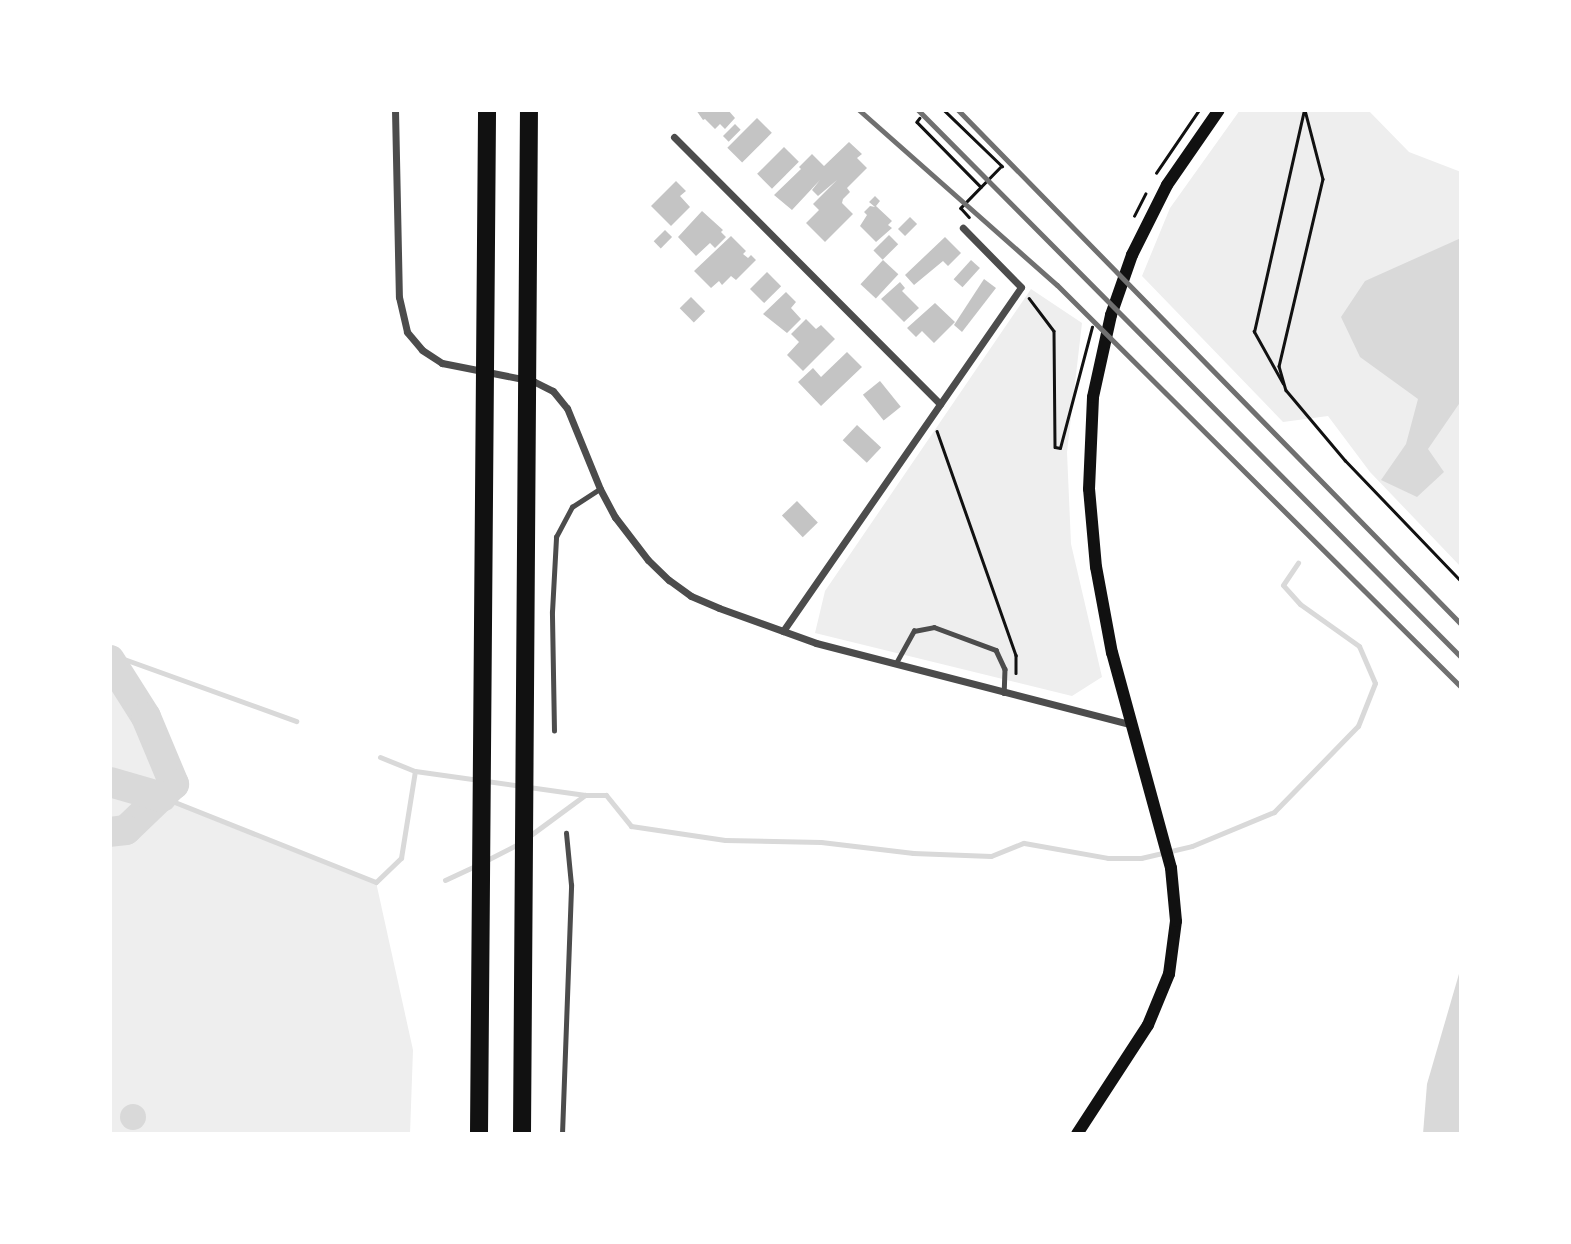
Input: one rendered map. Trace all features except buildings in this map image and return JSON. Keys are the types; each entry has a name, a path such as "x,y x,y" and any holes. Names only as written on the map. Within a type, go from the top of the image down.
{"highway":[{"path":"479,1134 488,110"},
{"path":"522,1134 529,110"}],"main road":[{"path":"1077,1134 1148,1025 1160,1000 1174,947 1175,893 1171,868 1112,653 1091,528 1090,443 1103,346 1132,255 1167,185 1219,110"}],"street":[{"path":"395,110 399,297 407,332 422,350 442,363 533,381 553,391 567,408 600,489 632,540 669,580 700,600 783,631 1004,694 1132,725"},
{"path":"674,137 940,404"},
{"path":"783,631 1020,287 963,228"}],"lane":[{"path":"554,731 552,612 556,537 572,507 600,489"},
{"path":"896,663 914,631 934,627 996,650 1006,670 1004,694"},
{"path":"562,1134 571,885 566,833"}],"path":[{"path":"944,110 1002,166 961,208"},
{"path":"1286,390 1279,366 1323,179 1304,110"},
{"path":"1304,110 1254,332 1286,390 1345,460 1461,581"},
{"path":"920,118 917,122 982,187"},
{"path":"1020,287 1054,331 1055,447 1060,448 1087,342"},
{"path":"932,415 1016,655 1017,671 1004,694"}],"shaded area":[{"path":"1240,110 1368,110 1409,152 1461,172 1461,567 1370,472 1328,416 1283,422 1142,276 1170,208"},
{"path":"1461,238 1461,401 1428,449 1444,472 1417,497 1381,480 1406,444 1418,399 1360,357 1341,317 1365,281"},
{"path":"1031,289 1082,323 1067,452 1071,544 1102,677 1072,696 815,633 825,591"},
{"path":"110,660 146,717 174,784 163,797 376,882 413,1050 410,1134 110,1134"},
{"path":"1461,967 1461,1134 1423,1134 1427,1084"},
{"path":"133,1104 142,1108 146,1117 142,1126 133,1130 124,1126 120,1117 124,1108"}],"waterway":[{"path":"585,795 606,795 631,826 725,840 821,842 913,853 991,856 1024,843 1108,858 1141,858 1192,846 1274,812 1358,726 1375,683 1359,646 1300,604 1283,585 1298,563"},
{"path":"110,654 296,721"},
{"path":"110,660 146,717 174,784 126,830 110,832"},
{"path":"380,757 415,771"},
{"path":"162,797 376,882 401,858 415,771 585,795 528,837"},
{"path":"110,782 162,797"},
{"path":"485,861 520,843"},
{"path":"445,880 477,865"}],"railway":[{"path":"859,110 1057,285 1461,687"},
{"path":"918,110 1461,657"},
{"path":"958,110 1461,624"}]}
